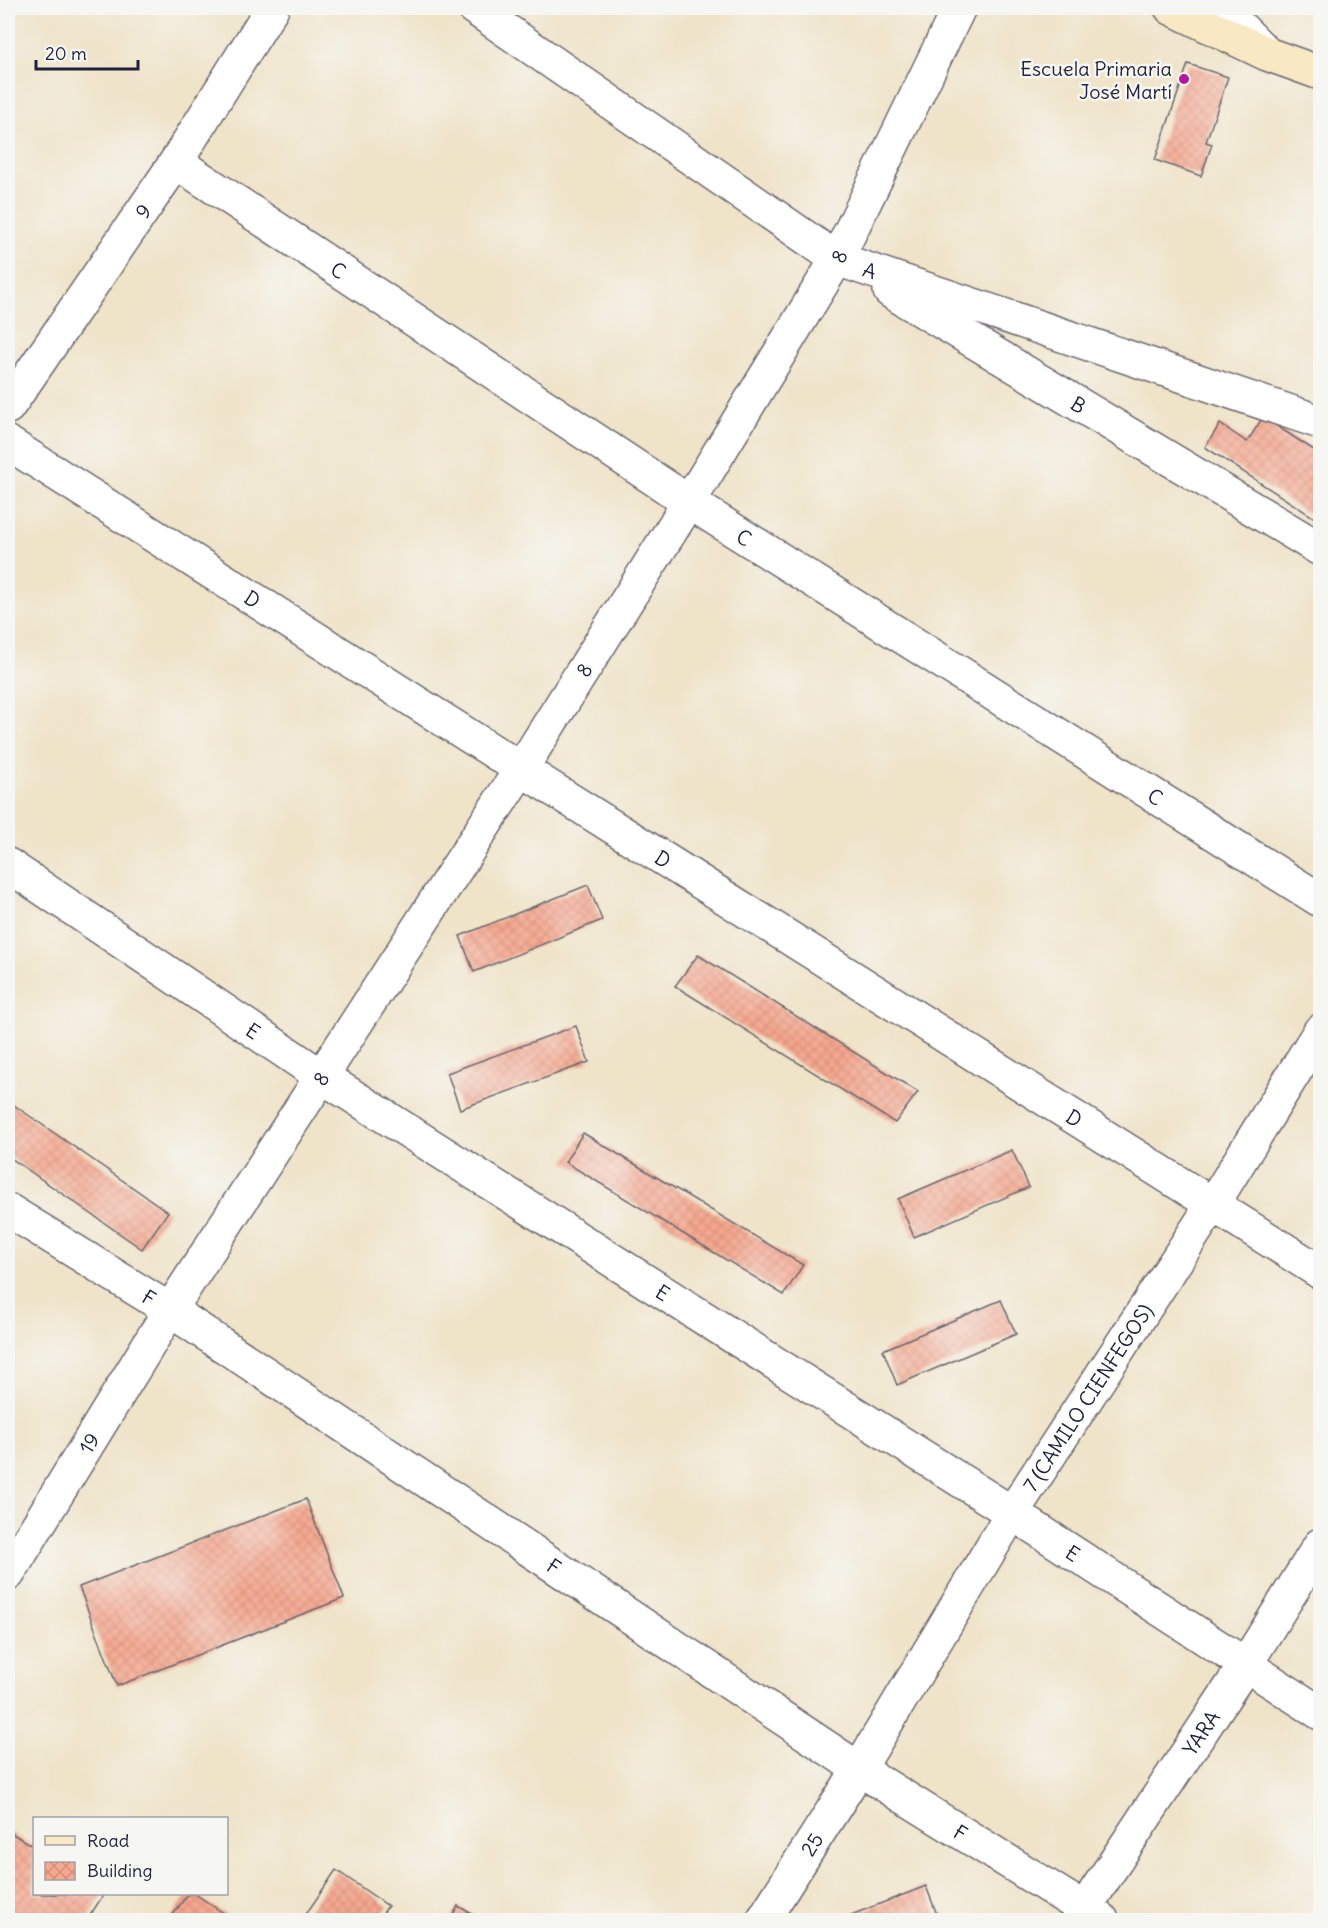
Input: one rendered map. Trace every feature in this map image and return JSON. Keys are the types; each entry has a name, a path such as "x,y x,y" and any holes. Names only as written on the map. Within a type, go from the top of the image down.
{"main road":[{"path":"1171,8 1267,54 1320,73"}],"street":[{"name":"9","path":"8,407 176,162 272,8"},
{"name":"A","path":"474,8 837,259 1320,422"},
{"name":"8","path":"170,1310 521,769 689,502 837,259 959,8"},
{"path":"1221,8 1267,54"},
{"name":"C","path":"176,162 689,502 1320,900"},
{"name":"B","path":"837,259 1320,549"},
{"name":"D","path":"8,442 521,769 1320,1272"},
{"name":"E","path":"8,865 321,1076 1012,1513 1320,1713"},
{"name":"7 (CAMILO CIENFEGOS)","path":"859,1769 1012,1513 1213,1204 1320,1031"},
{"name":"F","path":"8,1210 170,1310 859,1769 1088,1917"},
{"name":"19","path":"8,1574 170,1310"},
{"name":"YARA","path":"1088,1917 1320,1545"},
{"name":"25","path":"763,1920 859,1769"}],"building":[{"path":"1188,64 1228,77 1206,142 1212,144 1201,176 1155,160"},
{"path":"1263,417 1320,454 1319,521 1205,447 1220,424 1247,442"},
{"path":"588,885 602,920 474,972 460,936"},
{"path":"698,955 918,1092 895,1123 675,986"},
{"path":"576,1026 589,1062 460,1109 447,1073"},
{"path":"8,1101 168,1212 142,1249 8,1156"},
{"path":"583,1133 803,1265 784,1295 565,1162"},
{"path":"1012,1150 1029,1187 914,1237 898,1199"},
{"path":"1001,1300 1016,1334 897,1385 883,1350"},
{"path":"306,1499 344,1598 117,1686 79,1587"},
{"path":"8,1831 33,1846 33,1895 103,1895 87,1920 8,1920"},
{"path":"336,1870 388,1906 378,1920 302,1920"},
{"path":"926,1886 939,1920 838,1920"},
{"path":"187,1895 196,1895 231,1918 229,1920 169,1920"},
{"path":"458,1906 483,1920 450,1920"}],"place":[{"name":"Escuela Primaria José Martí","path":"1184,79"}]}
